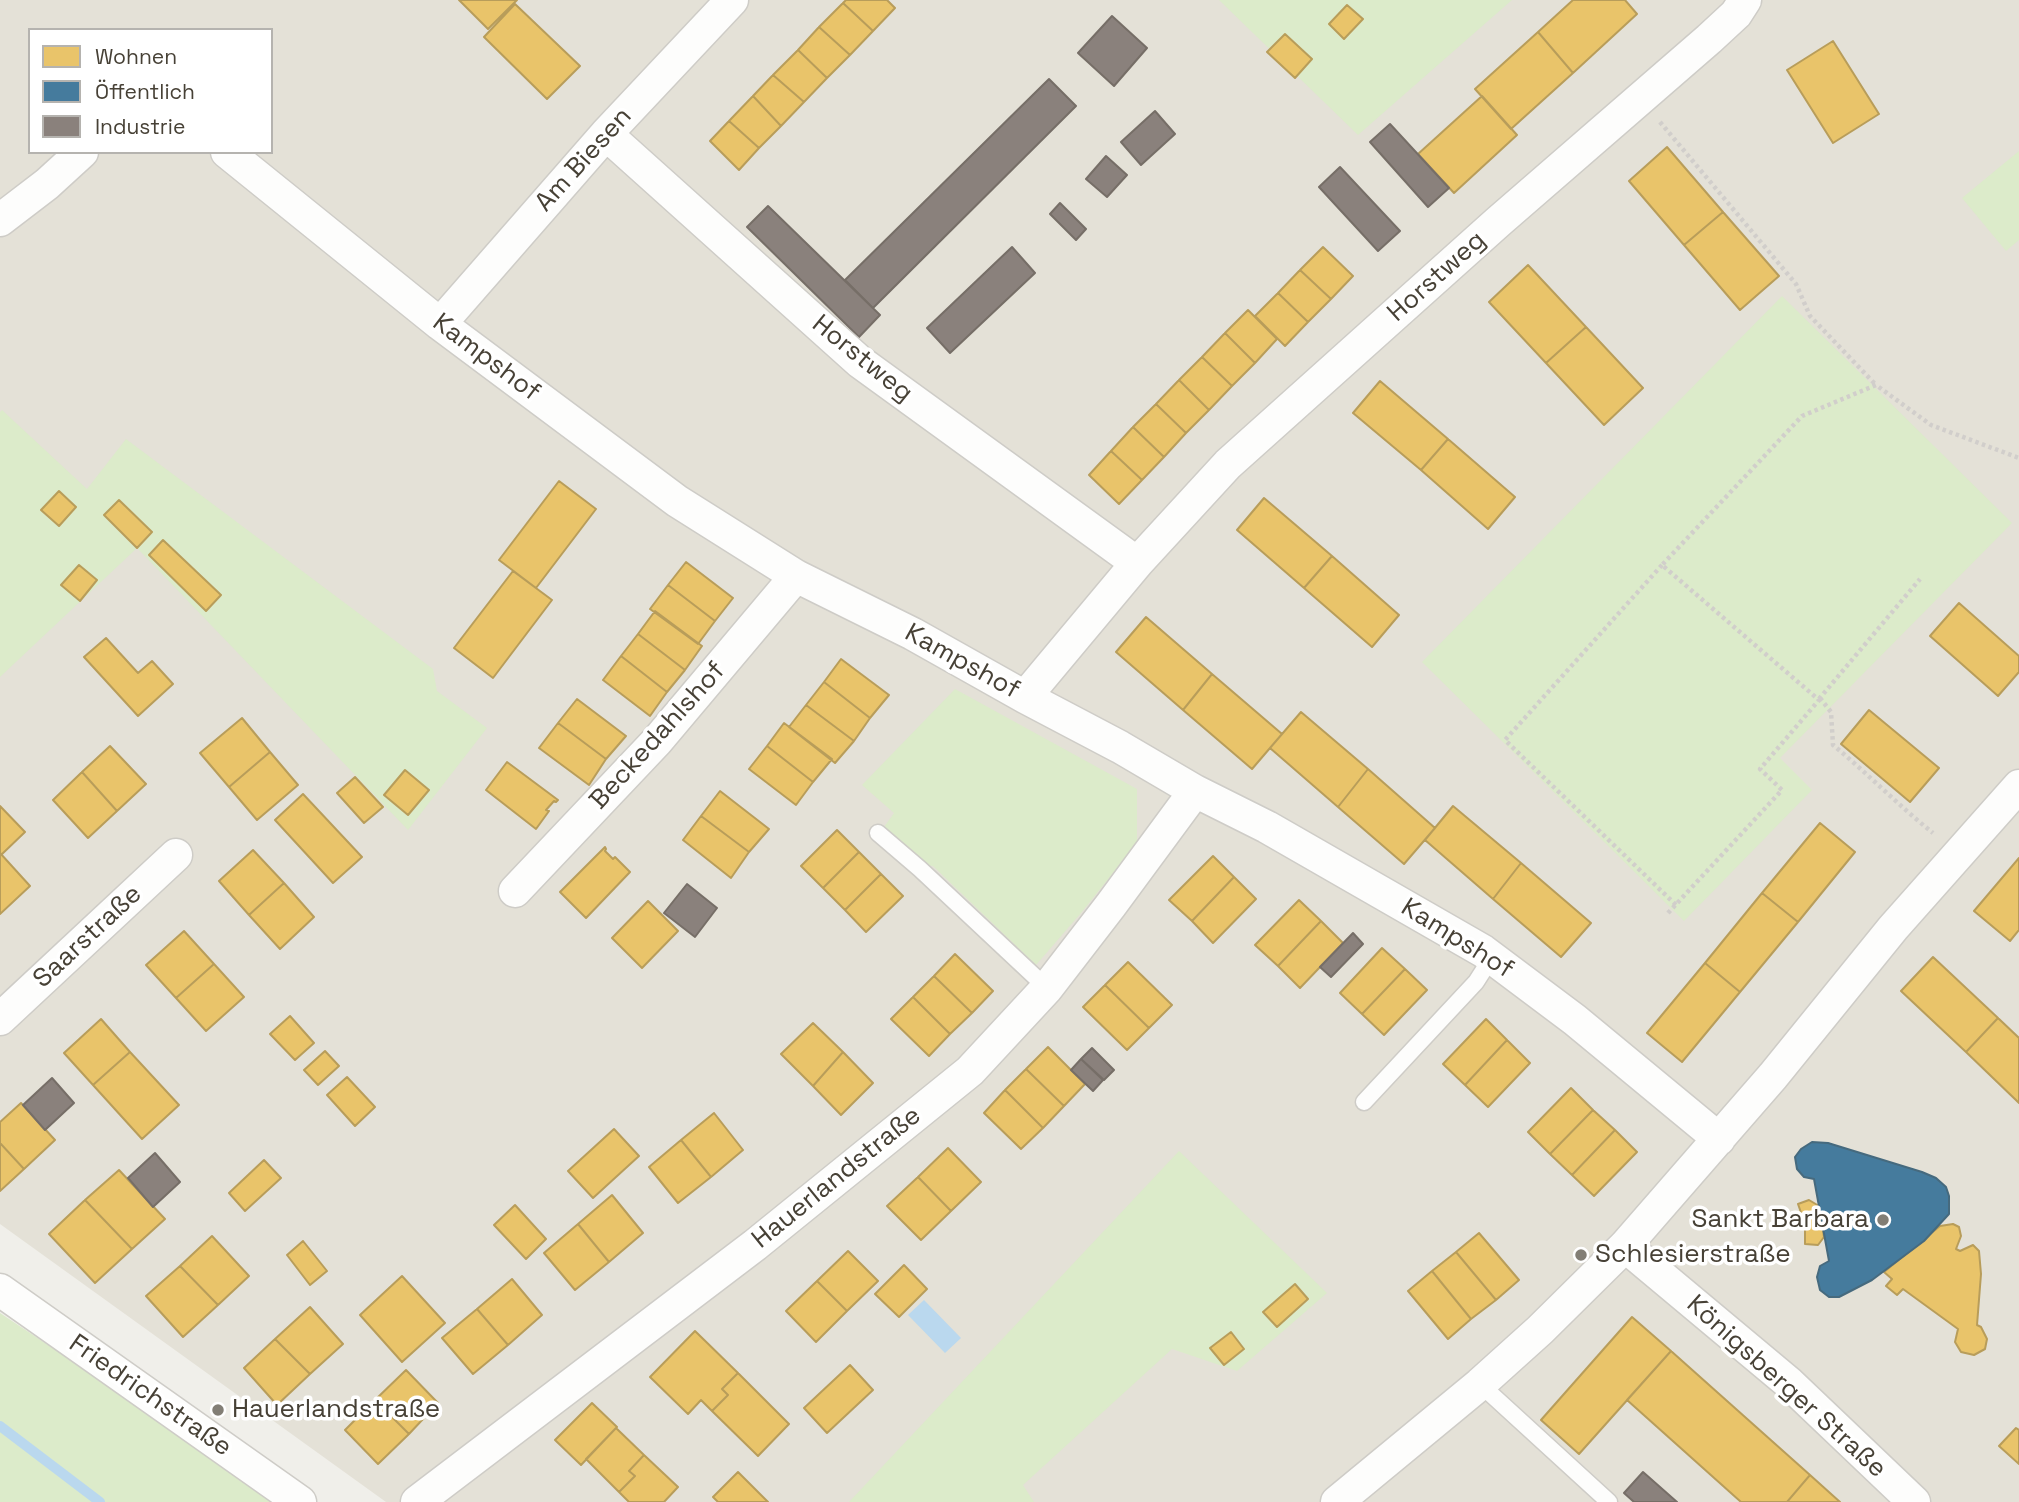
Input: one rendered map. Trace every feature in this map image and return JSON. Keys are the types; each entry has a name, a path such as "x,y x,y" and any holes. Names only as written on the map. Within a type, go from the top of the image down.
{"street":[{"name":"Am Biesen","path":"440,324 606,134 732,0"},
{"name":"Horstweg","path":"1025,697 1137,563 1228,464 1736,14 1745,0"},
{"name":"Horstweg","path":"606,134 860,362 1137,563"},
{"path":"0,220 47,184 80,154"},
{"name":"Kampshof","path":"229,154 440,324 677,501 796,576 913,634 1120,747 1195,792 1267,827 1492,957 1575,1020 1719,1139"},
{"name":"Beckedahlshof","path":"515,891 657,741 796,576"},
{"path":"1337,1502 1480,1384 1540,1330 1625,1246 1773,1076 1893,928 2019,786"},
{"name":"Hauerlandstraße","path":"417,1502 755,1245 970,1071 1047,988 1195,792"},
{"name":"Saarstraße","path":"0,1019 176,855"},
{"name":"Königsberger Straße","path":"1625,1246 1789,1383 1914,1502"},
{"name":"Friedrichstraße","path":"0,1290 300,1502"}],"lane":[{"path":"877,833 920,869 1047,988"},
{"path":"1364,1102 1476,982 1492,957"},
{"path":"1480,1384 1609,1502"}],"path":[{"path":"1641,99 1796,284 1810,316 1876,385 1931,425 2019,458"},
{"path":"1676,905 1505,740 1662,565 1802,416 1876,385"},
{"path":"1662,565 1820,699 1831,712 1833,746 1933,833 1939,826"},
{"path":"1668,913 1782,790 1760,769 1920,579"}],"shaded area":[{"path":"0,0 2019,0 2019,1502 386,1502 0,1224"}],"green space":[{"path":"1219,0 1512,0 1358,135"},
{"path":"2019,151 2019,240 2006,251 1962,198"},
{"path":"1782,296 2012,523 1780,758 1812,790 1684,921 1422,662"},
{"path":"2,410 87,489 126,439 433,669 437,691 487,728 408,830 137,548 0,677"},
{"path":"955,689 1137,789 1137,843 1036,965 933,866 920,865 884,827 894,813 862,785"},
{"path":"1179,1151 1327,1293 1237,1371 1172,1349 1023,1485 1034,1502 849,1502"},
{"path":"0,1313 284,1502 0,1502"}],"water":[{"path":"924,1300 961,1338 945,1353 908,1315"}],"building: Wohnen":[{"path":"459,0 517,0 488,29"},
{"path":"846,0 887,0 895,8 873,31 843,3"},
{"path":"1573,0 1625,0 1637,14 1573,73 1538,32"},
{"path":"843,3 873,31 850,55 819,27"},
{"path":"515,4 580,66 547,99 484,37"},
{"path":"1347,5 1363,19 1344,39 1329,24"},
{"path":"819,27 850,55 827,78 798,50"},
{"path":"1538,32 1573,73 1511,129 1475,89"},
{"path":"1285,34 1312,59 1295,78 1267,52"},
{"path":"1833,41 1879,114 1833,143 1787,70"},
{"path":"798,50 827,78 804,102 773,75"},
{"path":"773,75 804,102 781,126 753,96"},
{"path":"753,96 781,126 759,148 729,121"},
{"path":"1482,96 1517,135 1454,193 1418,154"},
{"path":"729,121 759,148 739,170 710,141"},
{"path":"1667,147 1723,212 1684,245 1629,181"},
{"path":"1723,212 1779,276 1740,310 1684,245"},
{"path":"1323,247 1353,276 1331,299 1300,270"},
{"path":"1528,265 1586,327 1546,363 1489,302"},
{"path":"1300,270 1331,299 1308,322 1278,293"},
{"path":"1278,293 1308,322 1285,346 1255,316"},
{"path":"1248,310 1277,339 1255,363 1225,333"},
{"path":"1586,327 1643,388 1604,425 1546,363"},
{"path":"1225,333 1255,363 1232,386 1202,357"},
{"path":"1202,357 1232,386 1209,410 1179,380"},
{"path":"1179,380 1209,410 1186,433 1156,404"},
{"path":"1380,381 1448,439 1421,470 1353,413"},
{"path":"1156,404 1186,433 1164,457 1133,427"},
{"path":"1133,427 1164,457 1142,480 1111,451"},
{"path":"1448,439 1515,497 1488,529 1421,470"},
{"path":"1111,451 1142,480 1119,504 1089,475"},
{"path":"559,481 596,509 536,588 499,560"},
{"path":"59,491 76,507 59,526 41,510"},
{"path":"1264,498 1332,556 1304,588 1237,530"},
{"path":"119,500 152,532 137,548 104,515"},
{"path":"163,540 221,595 206,611 149,555"},
{"path":"1332,556 1399,615 1372,647 1304,588"},
{"path":"686,562 733,598 715,621 668,585"},
{"path":"79,565 97,580 80,601 61,585"},
{"path":"513,571 552,600 493,678 454,648"},
{"path":"668,585 715,621 698,644 650,609"},
{"path":"1959,603 2019,656 2019,672 1998,696 1930,636"},
{"path":"655,611 702,646 685,670 638,634"},
{"path":"1146,617 1212,674 1183,710 1116,652"},
{"path":"638,634 685,670 667,692 621,656"},
{"path":"106,638 138,673 152,661 173,684 138,716 84,657"},
{"path":"621,656 667,692 650,716 603,680"},
{"path":"841,659 889,695 870,718 824,682"},
{"path":"1212,674 1282,734 1252,769 1183,710"},
{"path":"824,682 870,718 854,741 806,705"},
{"path":"577,699 626,736 606,759 558,723"},
{"path":"806,705 854,741 835,763 789,727"},
{"path":"1869,710 1939,768 1910,802 1841,744"},
{"path":"1301,712 1368,769 1338,807 1270,748"},
{"path":"242,718 270,752 229,787 200,753"},
{"path":"558,723 606,759 589,785 539,748"},
{"path":"784,723 832,759 813,782 767,746"},
{"path":"110,746 146,784 117,811 82,772"},
{"path":"767,746 813,782 796,805 749,769"},
{"path":"270,752 298,785 257,820 229,787"},
{"path":"507,762 558,800 546,810 549,811 536,829 486,790"},
{"path":"1368,769 1435,828 1404,864 1338,807"},
{"path":"405,770 429,790 408,815 384,795"},
{"path":"82,772 117,811 88,838 53,800"},
{"path":"355,777 383,807 364,823 337,793"},
{"path":"720,791 769,829 749,852 701,816"},
{"path":"303,794 362,857 333,883 275,820"},
{"path":"0,806 25,832 1,855 0,853"},
{"path":"1453,806 1521,863 1493,899 1425,840"},
{"path":"701,816 749,852 731,878 683,840"},
{"path":"1820,823 1855,852 1798,922 1762,893"},
{"path":"837,830 859,852 823,888 801,866"},
{"path":"605,847 605,851 613,859 615,857 630,872 586,918 560,892"},
{"path":"253,850 284,883 249,915 219,881"},
{"path":"859,852 881,874 845,910 823,888"},
{"path":"0,853 30,886 0,914"},
{"path":"1213,856 1234,877 1192,921 1169,900"},
{"path":"2019,858 2019,930 2010,941 1974,911"},
{"path":"1521,863 1591,923 1561,957 1493,899"},
{"path":"881,874 903,896 866,932 845,910"},
{"path":"1234,877 1256,899 1213,943 1192,921"},
{"path":"284,883 314,917 280,949 249,915"},
{"path":"1762,893 1798,922 1740,992 1705,963"},
{"path":"1299,900 1321,921 1278,966 1255,945"},
{"path":"648,901 678,931 642,968 612,938"},
{"path":"1321,921 1343,943 1300,988 1278,966"},
{"path":"184,931 214,964 176,998 146,965"},
{"path":"1382,948 1405,969 1362,1014 1340,993"},
{"path":"955,954 993,991 972,1013 934,976"},
{"path":"1933,957 1998,1018 1966,1052 1901,991"},
{"path":"1128,962 1172,1005 1149,1028 1105,985"},
{"path":"1705,963 1740,992 1682,1062 1647,1033"},
{"path":"214,964 244,997 206,1031 176,998"},
{"path":"1405,969 1427,990 1384,1035 1362,1014"},
{"path":"934,976 972,1013 950,1034 913,997"},
{"path":"1105,985 1149,1028 1127,1050 1083,1007"},
{"path":"913,997 950,1034 929,1056 891,1019"},
{"path":"290,1016 314,1043 295,1060 270,1034"},
{"path":"1998,1018 2019,1038 2019,1103 1966,1052"},
{"path":"101,1019 130,1052 93,1085 64,1053"},
{"path":"1486,1019 1507,1040 1465,1085 1443,1064"},
{"path":"813,1023 843,1052 813,1086 781,1054"},
{"path":"1507,1040 1530,1063 1488,1107 1465,1085"},
{"path":"1048,1047 1085,1084 1064,1106 1026,1069"},
{"path":"325,1051 339,1066 318,1085 304,1070"},
{"path":"130,1052 179,1105 142,1139 93,1085"},
{"path":"843,1052 873,1083 841,1115 813,1086"},
{"path":"1026,1069 1064,1106 1043,1128 1005,1090"},
{"path":"347,1077 375,1107 355,1126 327,1095"},
{"path":"1571,1088 1593,1110 1550,1154 1528,1132"},
{"path":"1005,1090 1043,1128 1021,1149 984,1113"},
{"path":"21,1103 55,1140 24,1169 0,1143 0,1122"},
{"path":"1593,1110 1615,1130 1572,1175 1550,1154"},
{"path":"714,1113 743,1150 711,1177 681,1140"},
{"path":"614,1129 639,1156 593,1198 568,1171"},
{"path":"1615,1130 1637,1152 1594,1196 1572,1175"},
{"path":"681,1140 711,1177 678,1203 649,1167"},
{"path":"0,1143 24,1169 0,1191"},
{"path":"948,1148 981,1182 951,1211 918,1177"},
{"path":"264,1160 281,1178 245,1211 229,1193"},
{"path":"119,1170 165,1219 132,1249 85,1200"},
{"path":"918,1177 951,1211 921,1240 887,1206"},
{"path":"612,1195 643,1233 609,1262 578,1224"},
{"path":"85,1200 132,1249 95,1283 49,1234"},
{"path":"1809,1200 1819,1206 1824,1237 1818,1245 1805,1244 1805,1224 1798,1204"},
{"path":"515,1205 546,1239 526,1259 494,1225"},
{"path":"578,1224 609,1262 575,1290 544,1253"},
{"path":"1953,1224 1959,1227 1961,1236 1956,1249 1960,1251 1973,1245 1979,1251 1981,1274 1977,1325 1987,1339 1985,1349 1974,1355 1961,1352 1955,1342 1958,1329 1903,1289 1897,1295 1886,1286 1892,1279 1884,1272 1940,1226"},
{"path":"1479,1233 1519,1280 1496,1300 1456,1252"},
{"path":"212,1236 249,1276 218,1305 180,1266"},
{"path":"303,1241 327,1271 310,1285 287,1255"},
{"path":"848,1251 878,1281 847,1311 817,1281"},
{"path":"1456,1252 1496,1300 1471,1319 1432,1271"},
{"path":"904,1265 927,1289 899,1317 875,1294"},
{"path":"180,1266 218,1305 183,1337 146,1296"},
{"path":"1432,1271 1471,1319 1448,1339 1408,1291"},
{"path":"402,1276 445,1323 402,1362 360,1315"},
{"path":"512,1279 542,1315 508,1345 477,1309"},
{"path":"817,1281 847,1311 816,1342 786,1311"},
{"path":"1295,1284 1308,1299 1277,1327 1263,1312"},
{"path":"310,1307 343,1344 310,1374 275,1339"},
{"path":"477,1309 508,1345 473,1374 442,1338"},
{"path":"1632,1317 1671,1351 1579,1454 1541,1420"},
{"path":"695,1331 738,1373 722,1389 728,1395 712,1411 701,1400 688,1414 650,1377"},
{"path":"1231,1332 1244,1349 1224,1365 1210,1348"},
{"path":"275,1339 310,1374 277,1405 244,1368"},
{"path":"1671,1351 1810,1475 1787,1502 1741,1502 1627,1400"},
{"path":"850,1365 873,1390 827,1433 804,1408"},
{"path":"406,1370 438,1403 409,1434 375,1400"},
{"path":"738,1373 789,1424 758,1456 712,1411 728,1395 722,1389"},
{"path":"375,1400 409,1434 378,1464 345,1430"},
{"path":"592,1403 617,1427 581,1465 555,1440"},
{"path":"616,1428 644,1455 629,1471 635,1476 619,1492 586,1459"},
{"path":"2016,1428 2019,1430 2019,1464 1999,1446"},
{"path":"644,1455 678,1487 664,1502 629,1502 619,1492 635,1476 629,1471"},
{"path":"738,1472 768,1502 718,1502 713,1497"},
{"path":"1810,1475 1840,1502 1787,1502"}],"building: Öffentlich":[{"name":"Sankt Barbara","path":"1812,1142 1828,1143 1922,1172 1936,1178 1946,1187 1949,1196 1949,1214 1924,1241 1872,1280 1839,1297 1829,1297 1820,1290 1817,1277 1820,1266 1829,1261 1814,1179 1804,1177 1797,1169 1795,1157"}],"building: Industrie":[{"path":"1112,16 1147,48 1114,86 1078,53"},
{"path":"1049,79 1076,106 873,308 845,280"},
{"path":"1155,111 1175,134 1141,165 1121,142"},
{"path":"1390,124 1449,188 1428,207 1370,142"},
{"path":"1106,156 1127,175 1107,197 1086,179"},
{"path":"1340,167 1400,231 1378,251 1319,187"},
{"path":"1060,203 1086,229 1076,240 1050,214"},
{"path":"768,206 880,315 859,337 747,227"},
{"path":"1012,247 1035,273 950,353 927,328"},
{"path":"687,884 717,908 695,937 664,913"},
{"path":"1353,933 1363,944 1331,977 1320,967"},
{"path":"1092,1048 1114,1070 1104,1080 1081,1059"},
{"path":"1081,1059 1103,1080 1093,1091 1071,1070"},
{"path":"52,1078 74,1103 45,1130 23,1105"},
{"path":"155,1153 180,1182 153,1207 128,1178"},
{"path":"1643,1472 1677,1502 1634,1502 1624,1493"}],"waterway":[{"path":"0,1426 100,1502"}],"place":[{"name":"Sankt Barbara","path":"1883,1220"},
{"name":"Schlesierstraße","path":"1581,1255"},
{"name":"Hauerlandstraße","path":"218,1410"}]}
